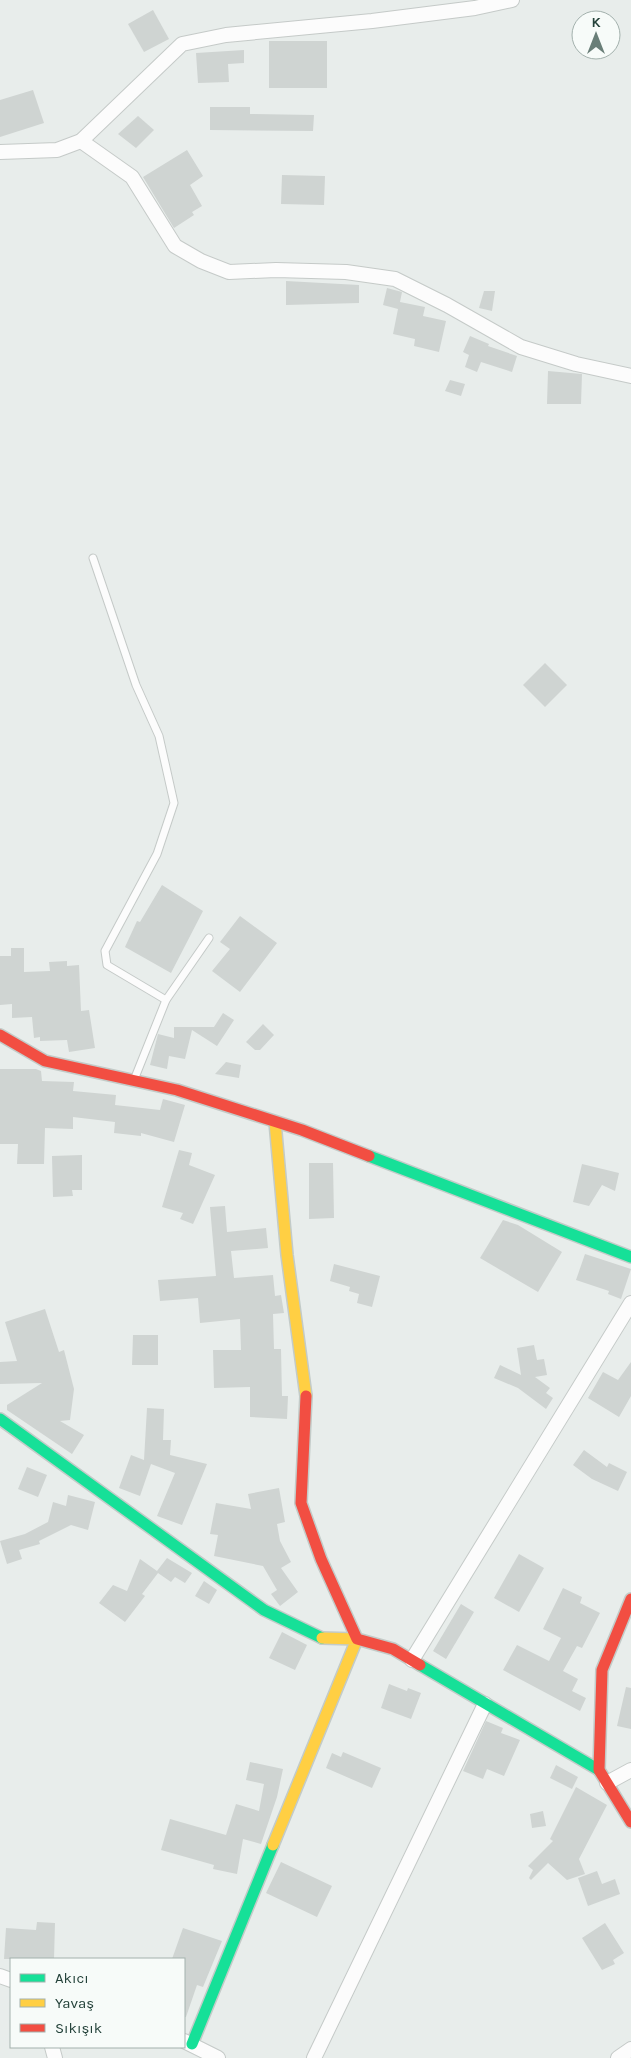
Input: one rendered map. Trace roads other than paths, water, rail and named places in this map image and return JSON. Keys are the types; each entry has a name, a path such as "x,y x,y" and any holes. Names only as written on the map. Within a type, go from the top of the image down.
{"street":[{"path":"0,152 57,150 81,141 182,44 226,35 372,21 475,8 512,0"},
{"path":"81,141 132,177 175,246 201,261 229,272 276,270 346,272 395,279 448,305 521,346 576,364 631,376"},
{"path":"0,1035 45,1061 177,1090 275,1122 631,1256"},
{"path":"218,2058 188,2042 357,1638 321,1559 301,1503 306,1386 287,1255 275,1122"},
{"path":"412,1660 631,1303"},
{"path":"0,1419 264,1610 318,1638 357,1638 393,1649 599,1770 631,1822"},
{"path":"599,1770 602,1670 631,1599"},
{"path":"314,2058 485,1704"},
{"path":"607,1782 631,1770"},
{"path":"618,2058 631,2049"}],"lane":[{"path":"93,558 136,685 159,736 174,803 157,854 104,951 107,965 166,1000"},
{"path":"134,1081 166,1000 209,938"}]}
